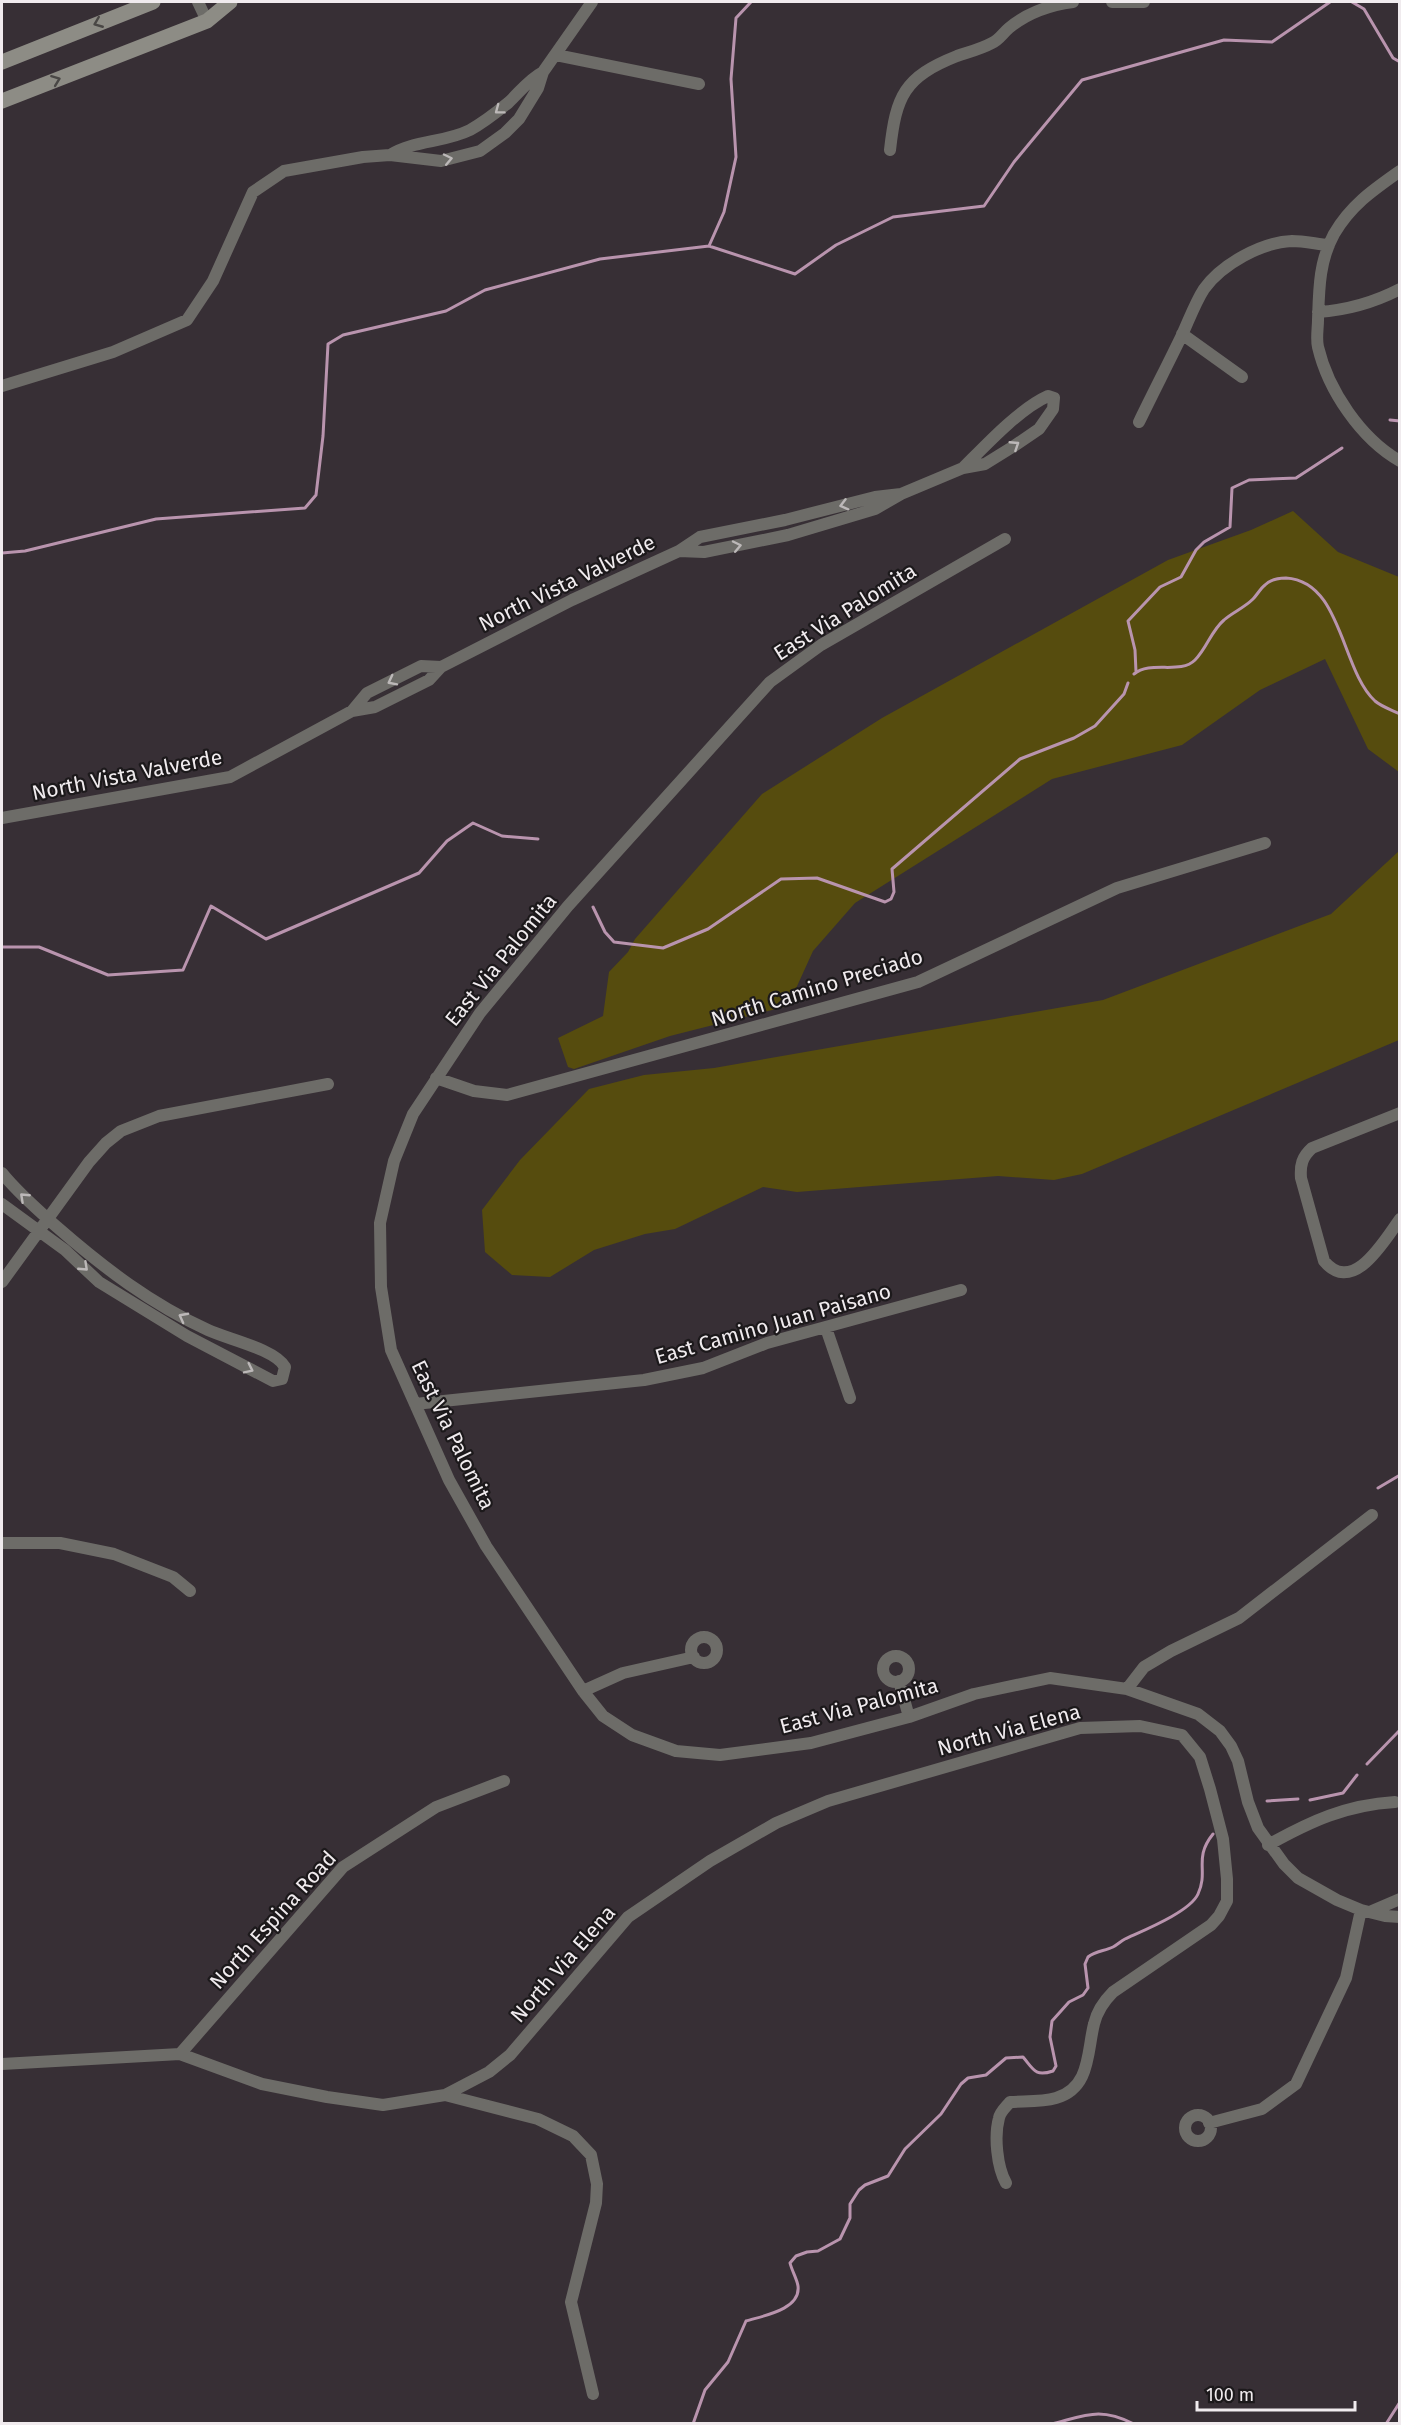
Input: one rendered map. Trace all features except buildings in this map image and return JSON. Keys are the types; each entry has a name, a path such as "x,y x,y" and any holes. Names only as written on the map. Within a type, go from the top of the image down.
{"main road":[{"path":"2,62 153,2"},
{"path":"2,101 207,21 230,2"}],"street":[{"path":"198,2 207,21"},
{"path":"2,386 113,352 187,320 213,281 253,192 284,171 363,157 390,155 441,161 480,151 505,133 519,119 538,88 543,72 592,2"},
{"path":"890,150 896,110 911,82 957,56 995,42 1010,27 1028,15 1073,2"},
{"path":"1112,2 1144,2"},
{"path":"556,55 699,84"},
{"path":"390,155 403,147 441,141 470,130 508,103 531,79 543,72"},
{"path":"1400,171 1366,194 1329,245 1318,290 1317,345 1338,396 1349,414 1364,431 1400,461"},
{"path":"1139,422 1205,288 1235,262 1255,251 1275,244 1291,241 1329,245"},
{"path":"1318,312 1341,311 1365,305 1400,289"},
{"path":"1182,334 1242,377"},
{"name":"North Vista Valverde","path":"2,818 230,777 352,711 375,707 429,680 441,667 572,600 679,551 704,552 788,535 875,509 901,494 963,468 985,464 1039,429 1053,410 1054,398 1048,396 1038,400 990,441 963,468"},
{"name":"East Via Palomita","path":"1005,539 821,645 770,682 568,906 480,1013 413,1114 398,1152 380,1223 381,1287 391,1350 449,1480 486,1546 603,1716 632,1735 676,1751 720,1755 811,1743 909,1717 974,1694 1050,1677 1127,1689 1198,1714 1220,1731 1232,1746 1258,1828 1269,1845 1298,1878 1337,1900 1384,1916 1400,1917"},
{"name":"North Camino Preciado","path":"436,1078 474,1091 507,1095 918,982 1117,888 1265,843"},
{"path":"2,1282 97,1152 130,1126 172,1113 328,1084"},
{"path":"1400,1113 1300,1154 1300,1168 1324,1261 1334,1277 1360,1267 1378,1249 1400,1219"},
{"path":"2,1173 48,1219 115,1276 160,1305 208,1331 276,1357 285,1366 282,1379 273,1381 248,1369 143,1310 99,1282 64,1250 2,1204"},
{"name":"East Camino Juan Paisano","path":"415,1404 644,1380 703,1368 767,1343 961,1290"},
{"path":"826,1328 850,1398"},
{"path":"1127,1689 1144,1667 1171,1651 1239,1618 1371,1515"},
{"path":"2,1543 60,1543 105,1552 163,1572 181,1582 190,1591"},
{"path":"584,1691 623,1673 694,1657"},
{"path":"899,1681 909,1717"},
{"name":"North Via Elena","path":"445,2095 489,2072 510,2055 628,1917 710,1861 776,1823 828,1801 1080,1728 1140,1726 1182,1735 1200,1757 1210,1789 1222,1839 1227,1901 1220,1916 1211,1925 1113,1992 1106,2000 1098,2011 1094,2025 1087,2070 1070,2091 1057,2098 1010,2103 1002,2111 999,2118 997,2145 1000,2172 1006,2183"},
{"name":"North Espina Road","path":"180,2054 343,1867 436,1807 504,1781"},
{"path":"1269,1845 1300,1827 1345,1809 1372,1803 1395,1802"},
{"path":"1209,2123 1262,2109 1296,2084 1346,1978 1366,1911 1400,1899"},
{"path":"2,2064 180,2054 262,2084 327,2097 383,2105 445,2095 538,2119 573,2136 591,2155 597,2184 596,2203 571,2302 593,2394"}],"shaded area":[{"path":"1293,511 1338,552 1399,577 1399,772 1368,749 1325,659 1260,690 1182,745 1052,779 855,903 813,951 788,1006 670,1036 574,1069 568,1067 558,1038 603,1016 609,972 762,794 882,718 1168,560 1251,530"},
{"path":"1399,851 1399,1040 1082,1174 1054,1180 998,1176 797,1192 763,1187 675,1229 645,1234 594,1250 550,1277 512,1275 485,1252 482,1210 520,1160 589,1089 644,1075 714,1068 1103,1000 1331,914"}],"waterway":[{"path":"2,553 25,551 156,519 305,508 316,495 323,436 328,344 343,335 446,311 485,290 600,259 709,246 724,212 736,157 731,79 736,18 751,2"},
{"path":"709,246 795,274 836,245 893,217 984,206 1014,162 1082,80 1224,40 1272,42 1330,2"},
{"path":"1352,2 1364,9 1393,58 1400,62"},
{"path":"1390,420 1400,421"},
{"path":"1136,672 1135,650 1128,621 1160,587 1181,577 1196,550 1204,542 1230,527 1232,488 1249,480 1296,478 1342,448"},
{"path":"1134,674 1149,668 1182,667 1189,664 1199,655 1224,620 1250,602 1267,583 1286,578 1305,583 1319,594 1330,610 1364,687 1375,701 1400,714"},
{"path":"593,907 605,932 614,942 663,948 708,929 781,879 817,878 885,902 891,899 894,892 892,869 1020,759 1074,738 1095,726 1124,694 1128,683"},
{"path":"2,947 39,947 108,975 183,970 211,906 266,939 419,873 447,841 473,823 502,836 538,839"},
{"path":"1378,1488 1400,1475"},
{"path":"1367,1764 1400,1730"},
{"path":"1310,1800 1343,1793 1357,1775"},
{"path":"1267,1801 1298,1799"},
{"path":"693,2424 705,2390 728,2362 746,2321 779,2311 793,2301 798,2286 790,2263 796,2256 818,2251 840,2239 850,2218 850,2204 859,2190 865,2185 888,2176 905,2149 941,2114 961,2084 968,2078 986,2075 1006,2058 1023,2057 1038,2073 1053,2071 1056,2066 1050,2037 1052,2021 1069,2002 1083,1995 1088,1988 1085,1964 1088,1957 1113,1947 1165,1920 1193,1901 1201,1886 1204,1851 1213,1834"},
{"path":"1386,2424 1400,2402"},
{"path":"1052,2424 1093,2414 1112,2416 1134,2424"}]}
